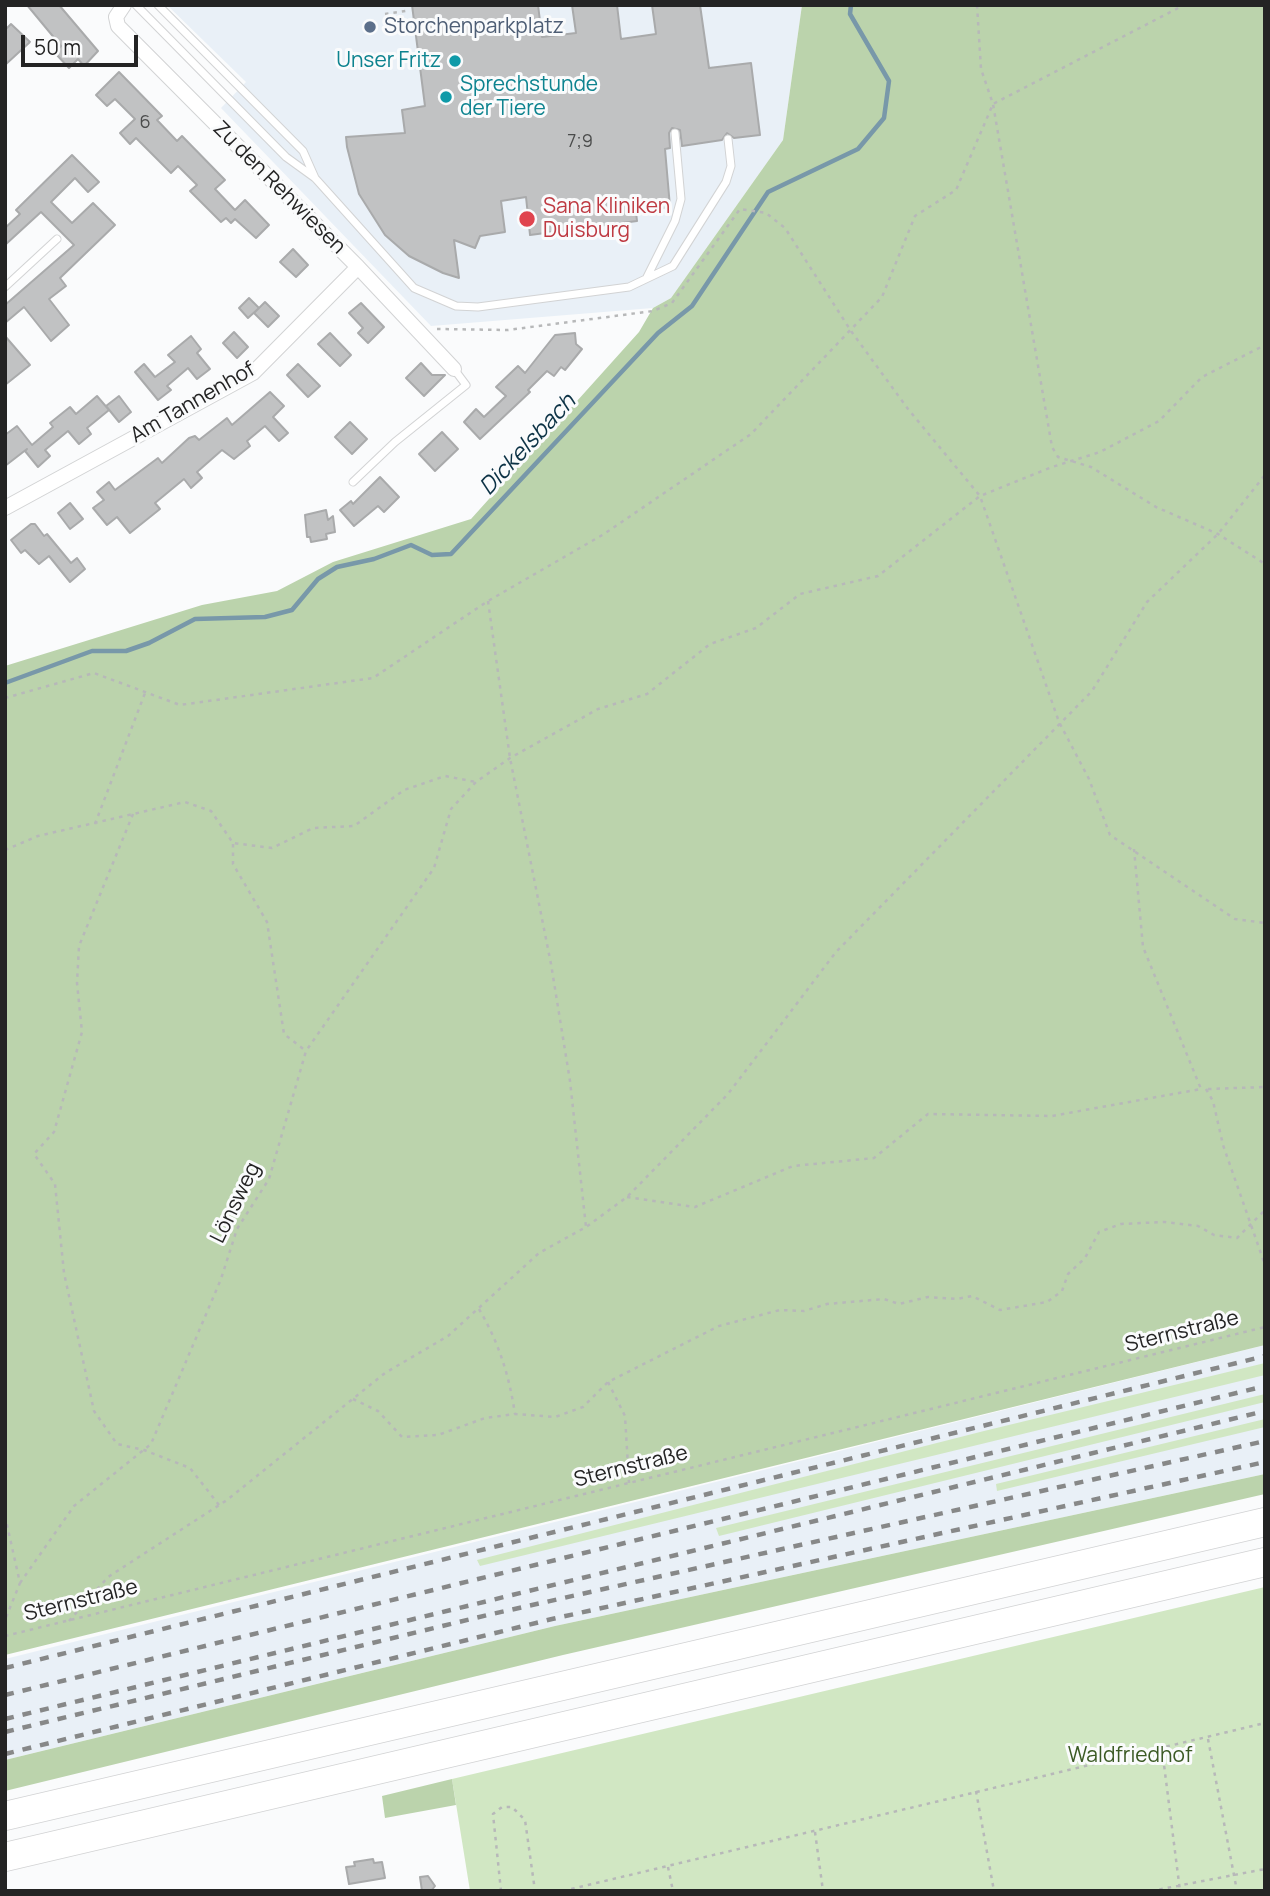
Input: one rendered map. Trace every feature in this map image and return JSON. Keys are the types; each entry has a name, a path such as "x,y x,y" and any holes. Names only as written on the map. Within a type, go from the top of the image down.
{"highway":[{"path":"5,1816 1265,1522"},
{"path":"5,1857 1265,1562"}],"street":[{"name":"Zu den Rehwiesen","path":"124,5 116,17 118,26 358,267 454,369"},
{"name":"Am Tannenhof","path":"5,508 253,373 358,267"}],"lane":[{"path":"136,5 286,157 315,178 414,288 456,306 478,307 629,287 673,266 726,182 731,166 728,139"},
{"path":"158,5 303,151 315,178"},
{"path":"201,72 215,63"},
{"path":"648,277 661,244 675,221 681,199 675,133"},
{"path":"5,287 57,239"},
{"path":"353,482 395,442 466,384 454,369"}],"path":[{"path":"385,14 406,11 405,5"},
{"path":"977,5 981,69 993,104 1052,447 1058,457 1091,467 1156,507 1218,534 1265,564"},
{"path":"5,698 94,673 180,705 373,678 488,601 604,534 751,434 882,297 915,216 956,190 993,104 1184,5"},
{"path":"387,23 414,19"},
{"path":"744,209 766,213 785,228 851,331 908,409 981,496 1059,722 1089,779 1110,835 1234,919 1265,923"},
{"path":"1074,462 1159,421 1202,377 1265,345"},
{"name":"Lönsweg","path":"5,1620 20,1583 74,1506 151,1444 221,1279 237,1229 269,1179 306,1051 435,868 451,809 476,782 510,758 598,709 647,694 710,644 756,628 800,594 878,576 981,496 1052,467 1074,462"},
{"path":"69,1621 108,1577 219,1505 385,1373 448,1336 539,1254 586,1227 627,1197 728,1094 836,952 1092,691 1147,602 1218,534 1265,475"},
{"path":"488,601 510,758 558,1003 586,1227"},
{"path":"95,824 145,692"},
{"path":"233,843 272,848 313,828 354,826 404,790 445,776 476,782"},
{"path":"5,850 38,836 185,802 211,811 233,843 233,864 267,922 284,1034 306,1051"},
{"path":"134,814 79,946 77,984 82,1032 54,1132 34,1154 55,1184 63,1239 64,1273 94,1411 117,1444 144,1450 190,1468 219,1505"},
{"path":"1134,849 1143,947 1204,1089 1213,1101 1223,1145 1265,1265"},
{"path":"627,1197 695,1207 793,1166 874,1158 928,1114 1052,1116 1204,1089 1265,1087"},
{"path":"353,1399 378,1411 402,1437 438,1435 485,1418 515,1414 555,1417 583,1407 608,1382 719,1326 780,1310 804,1311 827,1304 884,1299 899,1304 928,1297 957,1299 972,1296 1000,1310 1047,1301 1062,1291 1068,1274 1085,1258 1099,1232 1121,1224 1165,1222 1198,1226 1214,1235 1237,1238 1265,1210"},
{"path":"478,1308 496,1338 509,1376 515,1414"},
{"name":"Sternstraße","path":"5,1636 1265,1328"},
{"path":"608,1382 625,1416 629,1483"},
{"path":"5,1516 20,1583"},
{"path":"563,1891 815,1832 1091,1762 1162,1749 1265,1723"},
{"path":"1208,1738 1237,1891"},
{"path":"1162,1749 1179,1889"},
{"path":"976,1791 994,1891"},
{"path":"500,1891 493,1814 502,1807 512,1807 525,1820 535,1891"},
{"path":"815,1832 823,1891"},
{"path":"668,1866 673,1891"},
{"path":"1151,1891 1179,1889 1234,1874 1265,1869"}],"shaded area":[{"name":"Sana Kliniken Duisburg","path":"167,5 802,5 783,140 671,298 653,308 431,326 221,108 246,82"},
{"path":"1265,1345 1265,1474 555,1626 5,1760 5,1659"}],"green space":[{"path":"802,5 1265,5 1265,1345 5,1655 5,666 202,605 277,591 333,562 471,519 639,332 653,308 671,298 783,140"},
{"path":"1265,1363 1265,1375 480,1566 477,1560 984,1431"},
{"path":"1265,1394 1265,1402 719,1536 716,1528"},
{"path":"1265,1419 1265,1427 997,1491 996,1484"},
{"path":"1265,1474 1265,1494 563,1655 5,1791 5,1760 555,1626"},
{"name":"Waldfriedhof","path":"1265,1587 1265,1891 470,1891 452,1779"},
{"path":"452,1779 456,1805 385,1818 382,1796"}],"building":[{"path":"27,5 59,5 98,51 84,66 78,59 69,68 55,53 61,46"},
{"path":"412,5 538,5 542,37 576,33 572,5 617,5 621,39 656,34 652,5 700,5 709,68 751,63 760,135 734,138 727,133 722,140 682,146 680,130 672,128 669,133 670,148 665,149 670,207 636,212 637,221 530,235 526,197 501,201 505,232 480,236 475,248 454,240 459,278 443,273 409,256 385,235 359,194 347,147 346,137 405,133 402,110 425,106"},
{"path":"11,24 30,42 5,65 5,30"},
{"path":"119,72 162,116 157,120 177,141 182,136 225,180 215,189 235,210 245,200 269,225 256,238 235,219 231,223 226,218 221,222 190,191 197,185 178,166 171,173 136,138 130,144 120,133 135,119 115,99 107,106 96,95"},
{"path":"72,155 99,182 88,192 75,178 51,202 72,223 93,203 115,225 60,278 66,286 49,299 69,325 51,341 24,307 5,323 5,305 74,245 41,212 5,245 5,228 20,214 16,210"},
{"path":"293,249 308,265 296,277 280,262"},
{"path":"249,298 259,308 248,318 239,308"},
{"path":"265,302 279,316 268,327 254,313"},
{"path":"361,303 384,327 368,343 358,333 363,328 349,313"},
{"path":"234,332 248,347 237,358 223,343"},
{"path":"330,333 351,355 340,366 318,344"},
{"path":"575,333 576,344 582,349 565,370 561,367 554,376 547,371 528,390 530,392 480,439 464,422 476,409 484,417 506,396 496,387 518,366 525,373 555,335"},
{"path":"5,336 30,365 5,385"},
{"path":"191,336 201,349 197,353 210,369 197,379 188,368 167,386 171,390 158,400 135,372 144,364 155,377 175,362 168,355"},
{"path":"421,363 432,375 445,375 424,396 406,378"},
{"path":"298,364 320,386 308,397 287,375"},
{"path":"270,392 284,406 273,417 288,433 279,441 265,426 247,441 250,446 234,459 222,450 197,472 202,478 191,488 184,479 155,503 160,509 130,533 117,517 107,525 93,508 104,500 97,492 109,482 115,490 158,458 162,463 189,438 195,436 199,440 227,418 232,425"},
{"path":"97,396 109,410 87,428 91,434 79,444 68,431 45,450 50,456 38,467 25,451 27,449 5,466 5,435 17,426 32,445 53,427 50,423 70,407 76,414"},
{"path":"119,396 131,412 119,422 106,406"},
{"path":"350,422 367,439 352,454 335,437"},
{"path":"442,432 458,449 435,471 419,454"},
{"path":"380,477 399,497 384,512 378,506 354,526 340,510 351,501 353,504"},
{"path":"70,503 83,519 70,529 58,513"},
{"path":"326,510 328,520 333,516 335,532 326,534 327,539 311,542 310,537 307,537 305,515"},
{"path":"31,524 35,524 44,536 47,534 71,563 77,558 85,569 70,582 49,556 39,564 25,550 21,553 11,540"},
{"path":"373,1859 374,1863 382,1862 385,1878 349,1884 346,1867 355,1866 354,1862"},
{"path":"428,1876 435,1886 431,1891 422,1891 420,1877"}],"waterway":[{"name":"Dickelsbach","path":"5,683 92,651 126,651 149,643 195,619 265,617 292,610 318,579 337,567 374,559 411,545 432,555 451,554 658,333 692,306 768,192 858,149 884,118 889,81 850,14 851,5"}],"railway":[{"path":"5,1668 1265,1356"},
{"path":"5,1695 1265,1386"},
{"path":"5,1719 1265,1411"},
{"path":"5,1732 492,1614 1265,1441"},
{"path":"5,1754 552,1619 1265,1462"}],"place":[{"name":"Storchenparkplatz","path":"370,27"},
{"name":"Unser Fritz","path":"455,61"},
{"name":"Sprechstunde der Tiere","path":"446,97"},
{"name":"Sana Kliniken Duisburg","path":"527,219"}]}
